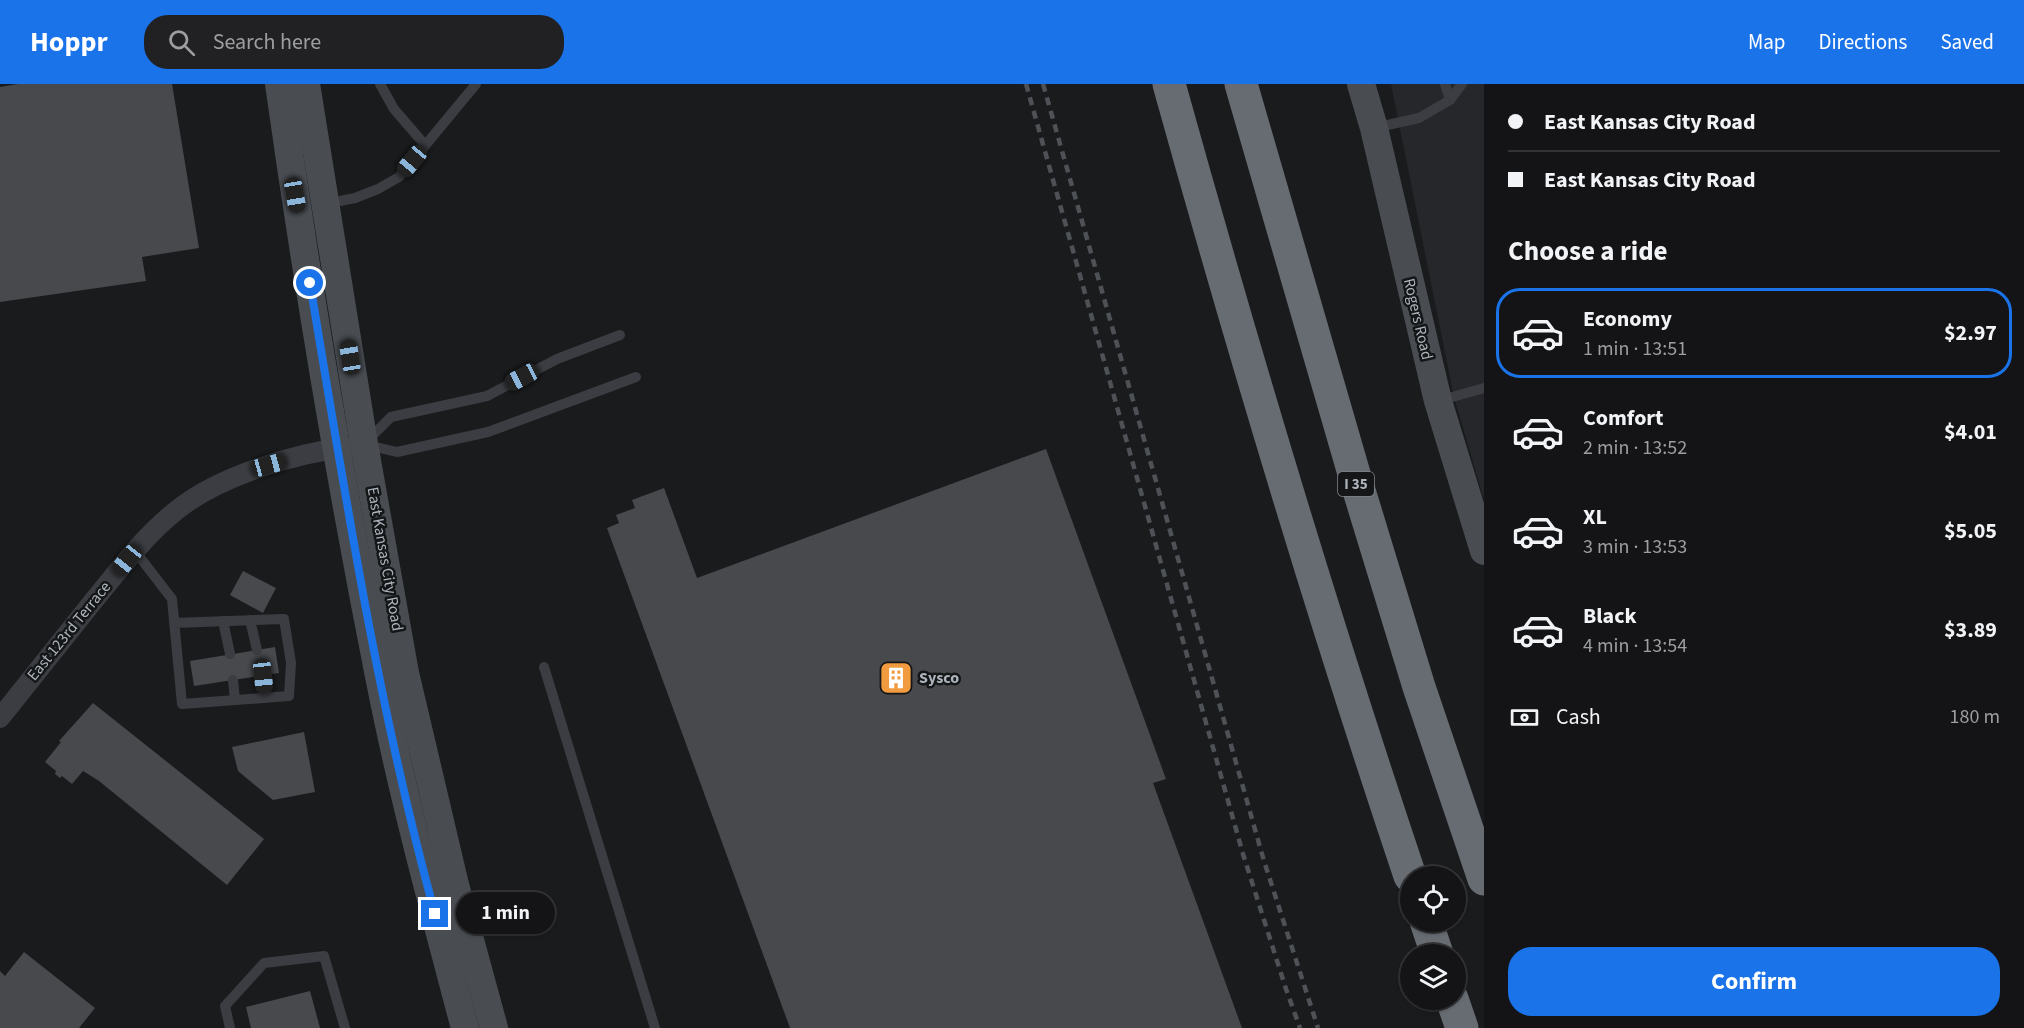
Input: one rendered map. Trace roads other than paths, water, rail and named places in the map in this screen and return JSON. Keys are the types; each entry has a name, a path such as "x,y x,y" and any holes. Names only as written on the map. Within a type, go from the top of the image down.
{"highway":[{"path":"1169,84 1206,218 1352,704 1407,866"},
{"name":"I 35","path":"1241,84 1360,495 1419,687 1484,879"},
{"path":"1456,1010 1462,1028"}],"main road":[{"name":"East Kansas City Road","path":"279,84 292,178 351,446 447,853 494,1028"},
{"name":"East Kansas City Road","path":"306,84 325,204 351,446 384,699 428,891 465,1028"},
{"name":"Rogers Road","path":"1361,84 1374,128 1438,401 1484,551"}],"street":[{"name":"East 123rd Terrace","path":"0,718 135,551 178,509 207,490 240,475 269,465 351,446"}],"lane":[{"path":"380,84 394,109 425,145"},
{"path":"325,204 355,198 399,177 476,84"},
{"path":"1445,84 1450,100"},
{"path":"1374,128 1419,118 1450,100 1462,84"},
{"path":"351,446 391,417 487,396 556,359 620,335"},
{"path":"351,446 397,452 488,432 636,377"},
{"path":"1438,401 1484,388"},
{"path":"135,551 172,600 174,622 182,704 289,696 291,663 284,619 174,622"},
{"path":"250,620 257,650"},
{"path":"223,621 230,654"},
{"path":"544,667 655,1028"},
{"path":"263,676 265,698"},
{"path":"233,680 235,700"},
{"path":"230,1028 225,1006 264,963 324,956 345,1028"}],"railway":[{"path":"1026,84 1243,854 1300,1028"},
{"path":"1043,84 1264,861 1318,1028"}],"place":[{"name":"Sysco","path":"896,678"}]}
